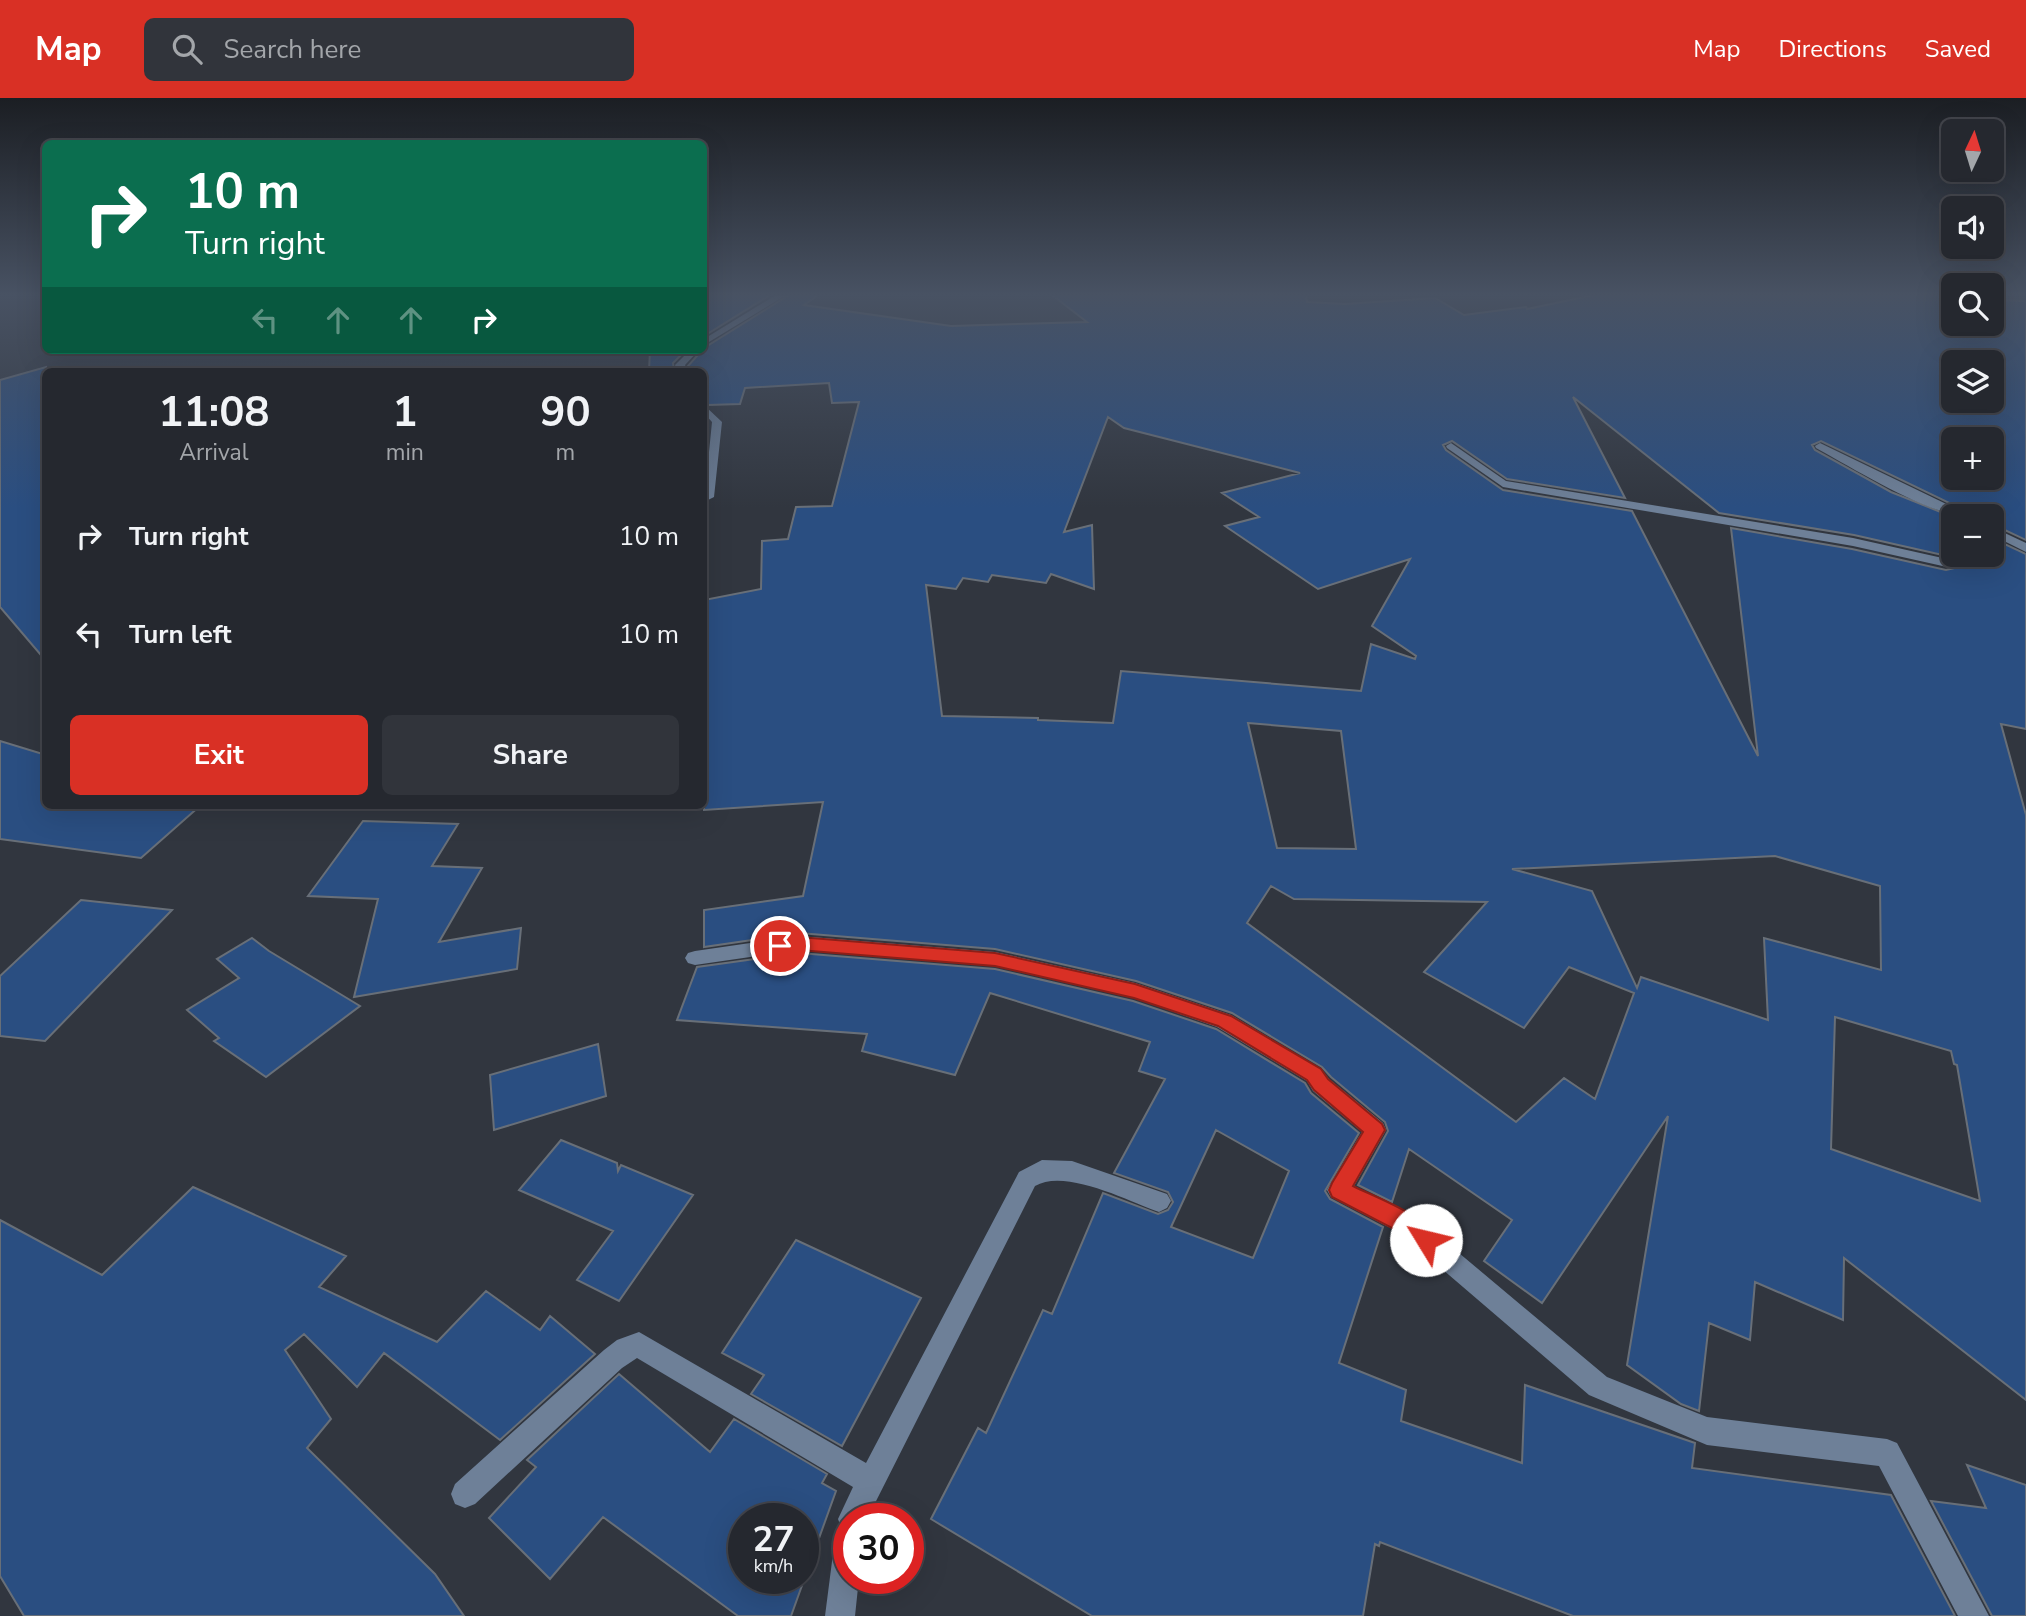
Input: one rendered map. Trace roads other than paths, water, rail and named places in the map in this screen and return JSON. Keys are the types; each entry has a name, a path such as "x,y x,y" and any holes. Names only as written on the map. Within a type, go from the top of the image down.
{"street":[{"path":"707,411 717,422 707,498"},
{"path":"1451,446 1503,484 1853,542 1941,562"},
{"path":"1820,446 1941,506"},
{"path":"2004,537 2024,548"},
{"path":"2004,551 2024,548"},
{"path":"695,958 799,943 995,960 1135,991 1224,1021 1314,1075 1321,1085 1375,1130 1339,1190 1408,1224 1598,1386 1707,1431 1887,1453 1974,1616"},
{"path":"860,1503 1027,1179 1042,1170 1072,1171 1159,1201"},
{"path":"465,1494 613,1359 626,1349 639,1345 870,1481"},
{"path":"840,1616 843,1594"}]}
